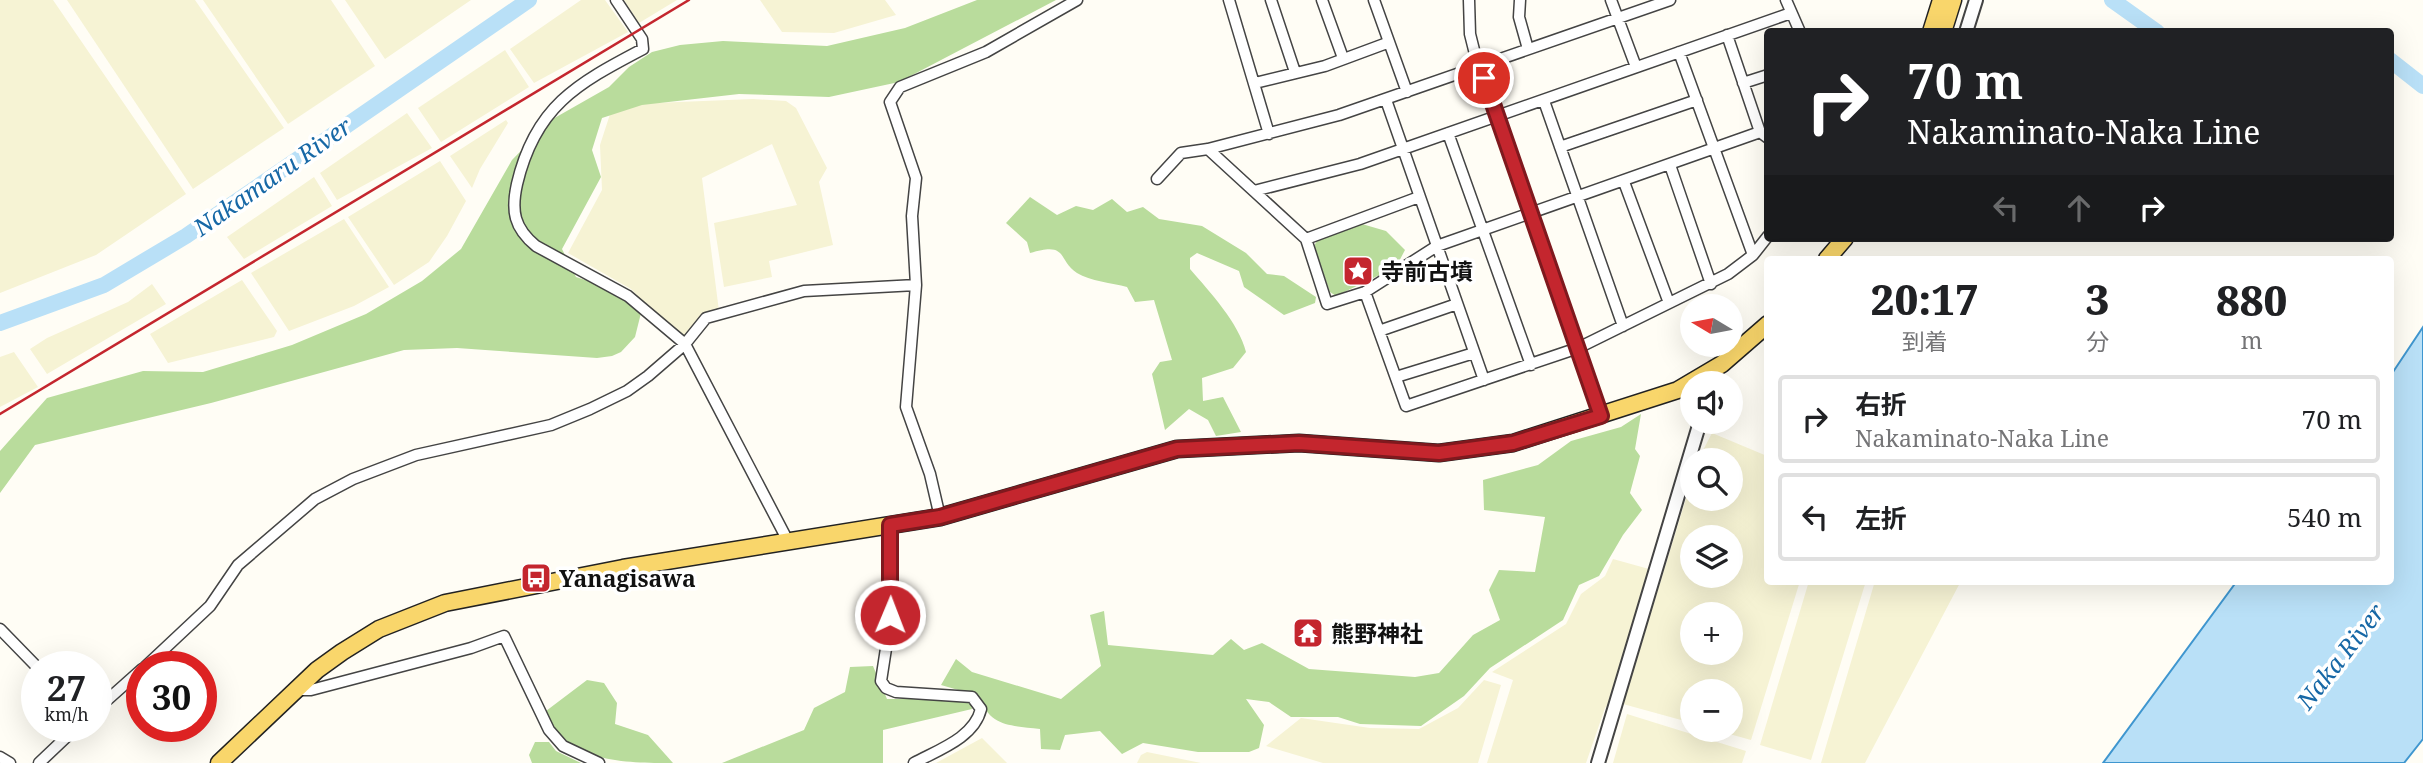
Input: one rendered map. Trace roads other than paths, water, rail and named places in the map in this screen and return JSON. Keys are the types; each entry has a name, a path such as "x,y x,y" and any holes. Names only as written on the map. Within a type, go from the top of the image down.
{"main road":[{"path":"1932,28 1941,0"},
{"path":"1944,28 1953,0"},
{"path":"1830,256 1842,242"},
{"path":"1713,371 1764,327"},
{"path":"219,763 317,670 379,629 445,603 623,568 940,517 1177,449 1299,443 1439,453 1513,443 1680,389"}],"street":[{"path":"616,0 642,39 643,49 596,74 540,124 525,155 513,214 524,237 628,296 685,344 789,543"},
{"path":"940,517 930,474 906,407 916,285 912,216 916,178 890,102 895,90 986,52 1077,0"},
{"path":"1228,0 1269,134"},
{"path":"1271,0 1295,72"},
{"path":"1322,0 1343,58"},
{"path":"1374,0 1387,43 1407,92"},
{"path":"1469,0 1470,34 1480,66 1601,416"},
{"path":"1520,0 1519,17 1528,49"},
{"path":"1611,0 1636,67"},
{"path":"1157,179 1181,153 1269,134 1386,100 1670,0"},
{"path":"1786,0 1798,28"},
{"path":"1967,28 1976,0"},
{"path":"1254,191 1360,164 1791,13"},
{"path":"1208,149 1306,239 1327,304 1365,292 1437,246 1716,149 1764,135 1727,35"},
{"path":"1255,83 1387,43"},
{"path":"1679,52 1754,255"},
{"path":"1743,83 1764,76"},
{"path":"1386,100 1483,380"},
{"path":"1560,147 1697,100"},
{"path":"1544,101 1623,326"},
{"path":"1448,133 1531,365"},
{"path":"1670,165 1711,284"},
{"path":"1624,182 1669,303"},
{"path":"1306,239 1419,197"},
{"path":"1365,292 1406,406 1578,348 1711,284 1754,255 1764,241"},
{"path":"161,651 210,606 238,565 315,499 353,479 416,455 551,425 627,391 685,344 706,318 803,291 916,285"},
{"path":"1380,331 1457,304"},
{"path":"1396,377 1474,353"},
{"path":"1598,763 1696,434"},
{"path":"890,525 889,629 881,681 886,688 896,692 972,697 979,702 981,709 975,726 964,735 914,763"},
{"path":"0,629 21,651"},
{"path":"295,690 311,690 471,648 504,635 549,730 563,746 599,763"},
{"path":"112,696 126,683"},
{"path":"39,763 61,742"},
{"path":"0,757 10,763"}],"water":[{"name":"Naka River","path":"2423,327 2423,739 2404,763 2103,763 2234,585 2394,585 2394,370"}],"waterway":[{"name":"Nakamaru River","path":"0,323 104,285 186,236 529,0"},
{"name":"Nakamaru River","path":"2112,0 2151,28"},
{"name":"Nakamaru River","path":"2394,63 2423,86"}],"railway":[{"path":"0,414 689,0"}],"place":[{"name":"寺前古墳","path":"1358,271"},
{"name":"Yanagisawa","path":"536,578"},
{"name":"熊野神社","path":"1308,633"}]}
